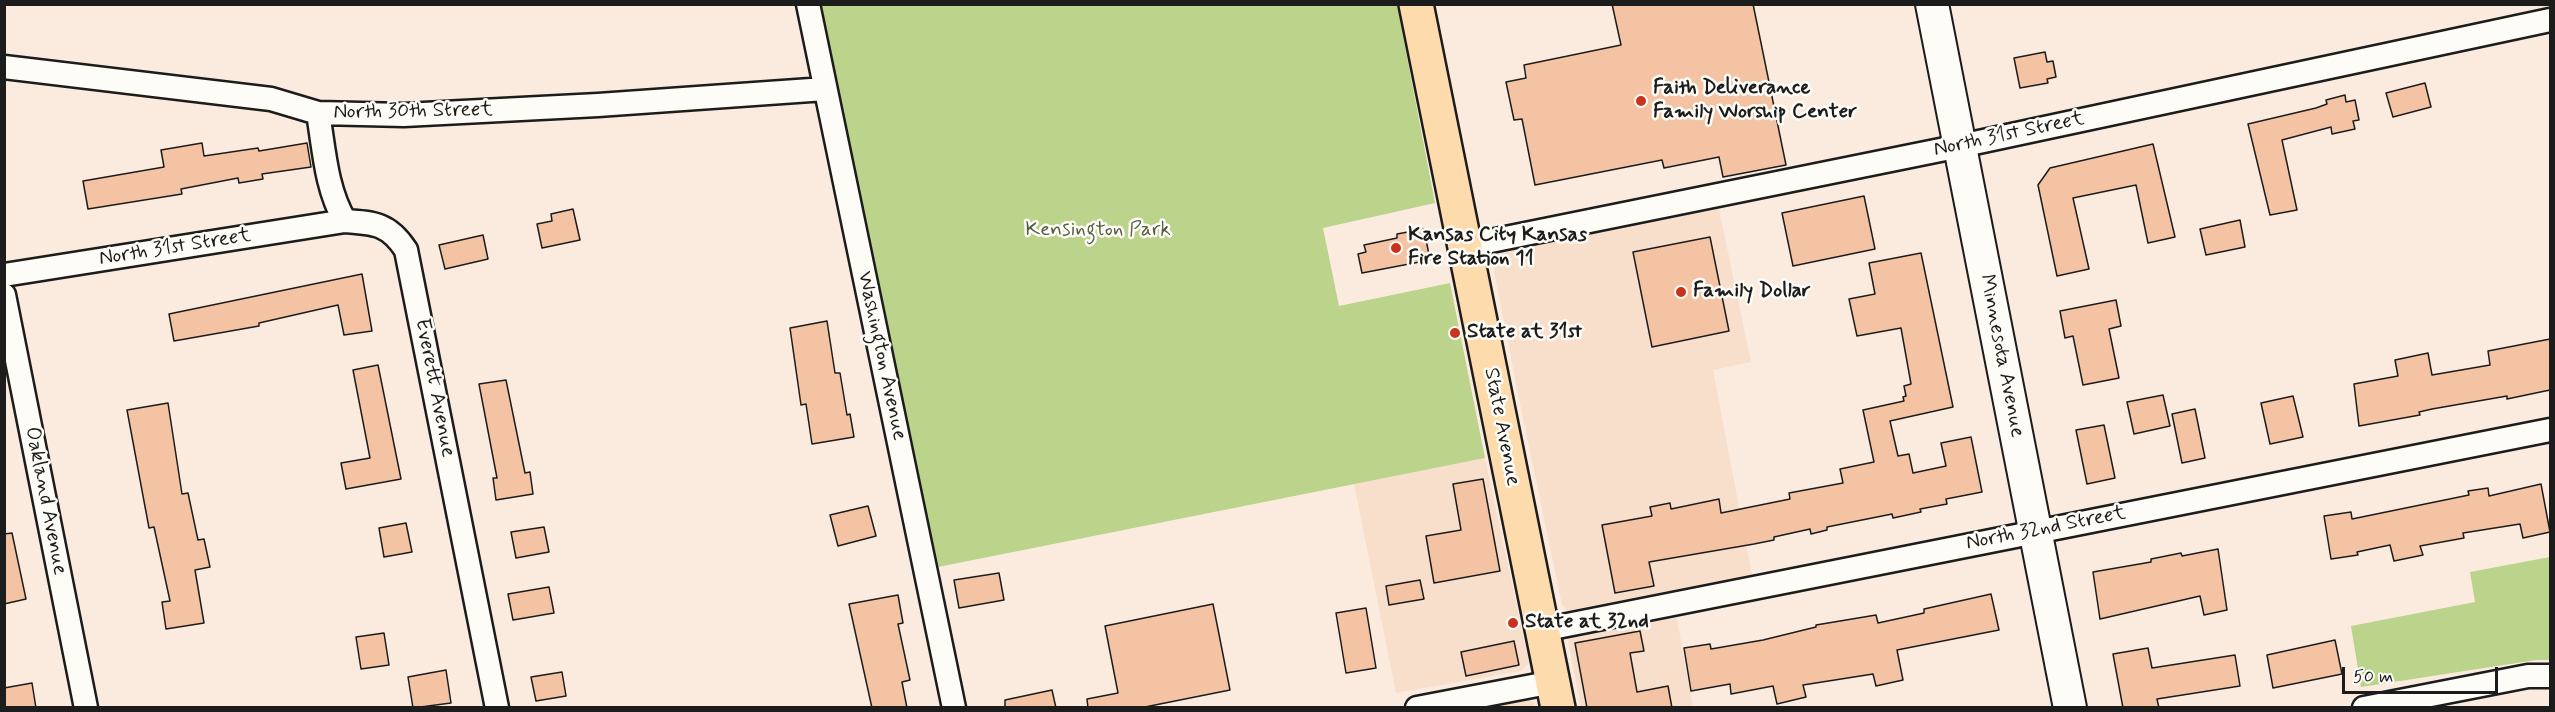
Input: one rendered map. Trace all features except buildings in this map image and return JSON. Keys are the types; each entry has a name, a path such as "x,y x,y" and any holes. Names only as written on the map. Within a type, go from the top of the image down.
{"main road":[{"name":"State Avenue","path":"1416,4 1555,695"},
{"name":"Minnesota Avenue","path":"1932,4 2070,708"}],"street":[{"name":"Washington Avenue","path":"808,4 954,708"},
{"name":"North 31st Street","path":"1466,246 1960,146 2550,20"},
{"name":"North 30th Street","path":"4,67 271,99 318,113 404,115 598,105 825,89"},
{"path":"318,113 331,187 336,205 345,221"},
{"name":"North 31st Street","path":"4,275 345,221"},
{"name":"Everett Avenue","path":"345,221 373,222 395,234 406,250 497,708"},
{"name":"Oakland Avenue","path":"4,295 86,708"},
{"name":"North 32nd Street","path":"1542,630 2550,430"},
{"path":"2364,708 2528,676 2550,676"},
{"path":"1417,708 1555,695"}],"shaded area":[{"path":"1719,209 1751,362 1713,370 1752,575 1567,611 1562,605 1520,404 1494,271 1495,257 1498,251"},
{"path":"1485,458 1529,663 1521,671 1396,693 1354,484"},
{"path":"1676,614 1693,707 1581,707 1568,642 1571,633"},
{"path":"1527,697 1535,707 1475,708"}],"green space":[{"name":"Kensington Park","path":"821,5 1397,5 1435,203 1323,228 1339,306 1450,283 1485,458 938,567"},
{"path":"2550,557 2550,660 2536,660 2361,687 2351,626 2475,602 2470,572"}],"place":[{"name":"Faith Deliverance Family Worship Center","path":"1641,101"},
{"name":"Kansas City Kansas Fire Station 11","path":"1396,248"},
{"name":"Family Dollar","path":"1681,292"},
{"name":"State at 31st","path":"1455,333"},
{"name":"State at 32nd","path":"1513,623"}]}
